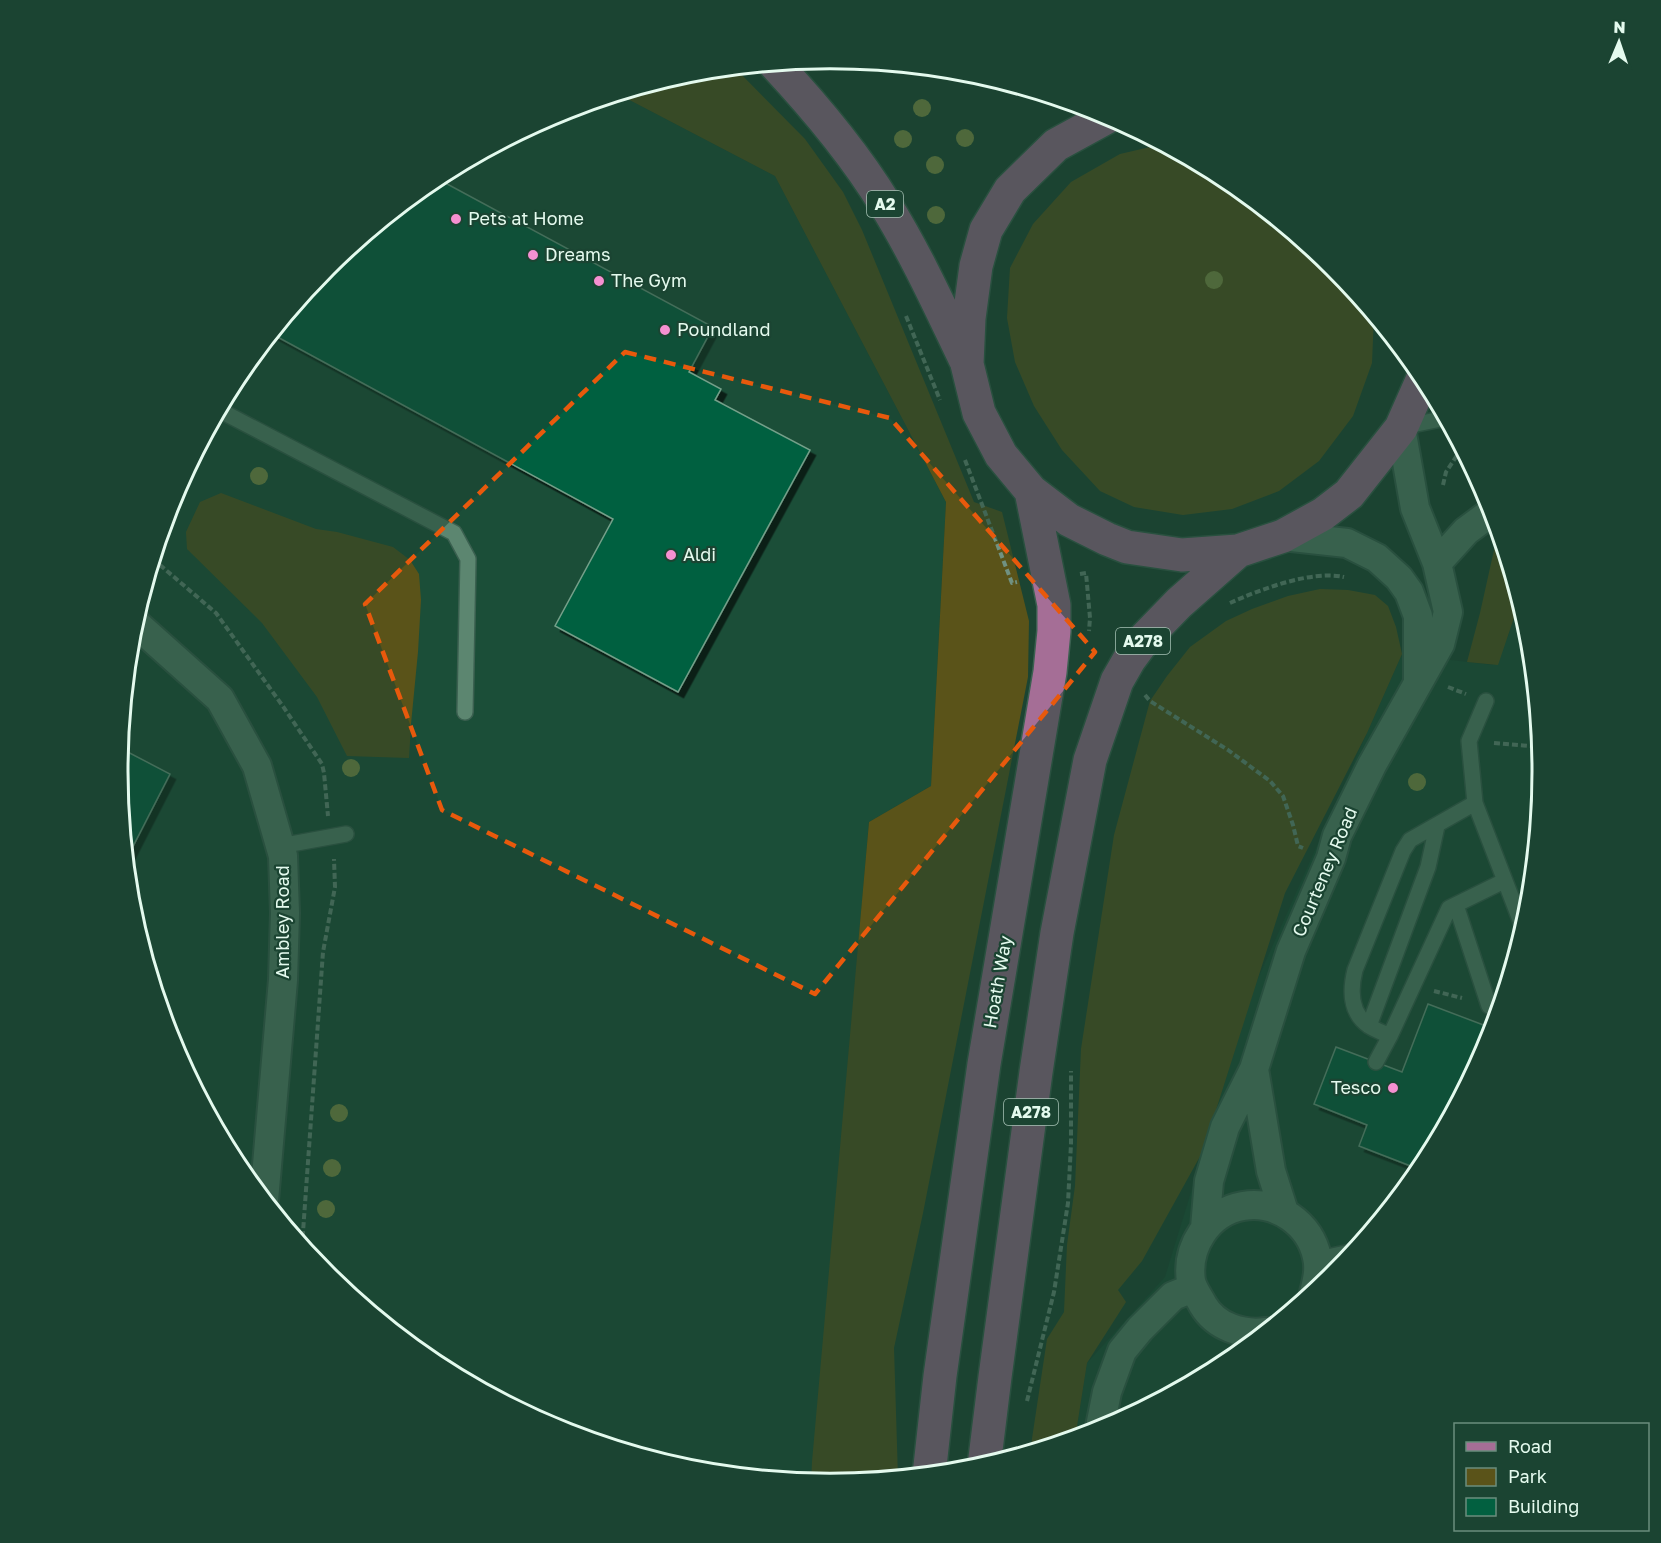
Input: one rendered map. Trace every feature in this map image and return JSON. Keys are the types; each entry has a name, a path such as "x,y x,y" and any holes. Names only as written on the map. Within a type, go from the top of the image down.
{"main road":[{"name":"A2","path":"782,71 847,147 886,205 927,279 967,364"},
{"path":"1098,122 1056,145 1011,190 986,230 976,266 969,318 967,364 979,413 1001,455 1031,491 1069,520 1127,547 1182,555 1238,551 1283,536 1323,514 1349,494 1401,428 1419,387"},
{"name":"Hoath Way","path":"930,1467 940,1376 984,1064 1048,684 1053,642 1054,605 1031,491"},
{"name":"A278","path":"985,1457 1036,1072 1057,933 1090,760 1117,681 1129,660 1146,637 1179,603 1238,551"}],"street":[{"name":"Courteney Road","path":"1205,1228 1209,1181 1225,1127 1254,1070 1292,951 1337,836 1367,775 1440,644 1448,612 1437,563 1415,508 1401,428"},
{"path":"1437,563 1466,531 1485,517"},
{"name":"Courteney Road","path":"1283,536 1347,543 1377,558 1399,579 1409,592 1418,616 1420,679"},
{"name":"Ambley Road","path":"142,629 220,699 257,766 283,856 285,912 283,980 265,1188"},
{"name":"Courteney Road","path":"1254,1070 1271,1172 1284,1212"},
{"path":"1254,1332 1244,1332 1225,1326 1208,1314 1193,1288 1190,1261 1195,1244 1205,1228 1222,1214 1242,1206 1264,1206 1284,1212 1300,1224 1312,1240 1318,1259 1318,1277"},
{"path":"1101,1420 1107,1392 1122,1351 1173,1296 1193,1288"}],"lane":[{"path":"226,414 454,533 468,559 465,712"},
{"path":"1401,428 1439,420"},
{"path":"1486,701 1469,741 1475,803 1518,916"},
{"path":"1390,1036 1368,1026 1359,1016 1352,1001 1351,985 1355,970 1403,851 1410,840 1475,803"},
{"path":"1368,1026 1428,867 1437,826"},
{"path":"280,846 346,834"},
{"path":"1376,1062 1449,908 1504,881"},
{"path":"1456,905 1489,1006"},
{"path":"1318,1259 1340,1254"}],"path":[{"path":"922,354 943,406"},
{"path":"1443,482 1446,472 1458,455"},
{"path":"964,458 1012,583"},
{"path":"1220,607 1253,592 1283,583 1332,575 1344,577"},
{"path":"1420,679 1467,694"},
{"path":"1140,702 1146,686"},
{"path":"1143,693 1150,701 1228,750 1270,781 1283,796 1298,846 1330,858"},
{"path":"1469,741 1532,746"},
{"path":"1025,1411 1054,1292 1068,1203 1071,1070"}],"highlighted area":[{"path":"625,352 890,418 1095,652 815,994 442,810 365,604"}],"shaded area":[{"path":"628,99 775,176 946,502 931,786 869,822 812,1473 739,1468 693,1461 649,1450 562,1421 479,1380 440,1356 367,1300 302,1235 246,1162 200,1082 181,1040 165,997 141,909 134,863 128,772 134,680 141,634 165,546 181,503 200,461 246,381 302,308 334,275 367,243 440,187 520,141 562,122"},
{"path":"1515,615 1527,680 1531,726 1533,772 1527,863 1520,909 1496,997 1461,1082 1439,1123 1415,1162 1359,1235 1294,1300 1221,1356 1182,1380 1141,1402 1077,1429 1087,1363 1165,1277 1253,990 1402,654 1492,665 1508,636"}],"green space":[{"path":"742,75 805,139 843,192 862,230 974,502 1002,512 1029,621 1028,677 923,1213 894,1348 898,1470 876,1472 811,1473 812,1462 869,822 931,786 946,502 775,176 628,99 693,82"},
{"path":"1152,147 1221,187 1294,243 1359,308 1374,326 1372,363 1353,416 1319,461 1279,491 1232,509 1183,515 1134,507 1100,491 1062,450 1034,406 1015,362 1007,318 1010,268 1033,224 1071,182 1120,154"},
{"path":"221,493 316,529 337,532 393,547 410,560 419,574 421,600 409,758 347,756 317,697 262,623 187,549 186,532 200,502"},
{"path":"1495,544 1515,614 1498,665 1467,662"},
{"path":"1320,589 1348,590 1375,595 1388,606 1402,654 1367,733 1285,893 1203,1151 1142,1261 1118,1290 1126,1302 1087,1363 1077,1429 1031,1444 1047,1339 1064,1312 1067,1245 1075,1186 1081,1049 1114,835 1150,701 1190,647 1226,621 1288,596"}],"building":[{"path":"446,183 713,327 689,372 721,389 715,400 810,450 678,692 555,626 613,519 278,337 302,308 367,243"},
{"path":"129,753 170,774 133,847"},
{"name":"Tesco","path":"1428,1004 1485,1026 1461,1082 1412,1166 1359,1146 1367,1125 1314,1104 1336,1047 1402,1072"}],"place":[{"name":"Pets at Home","path":"456,219"},
{"name":"Dreams","path":"533,255"},
{"name":"The Gym","path":"599,281"},
{"name":"Poundland","path":"665,330"},
{"name":"Aldi","path":"671,555"},
{"name":"Tesco","path":"1393,1088"}]}
